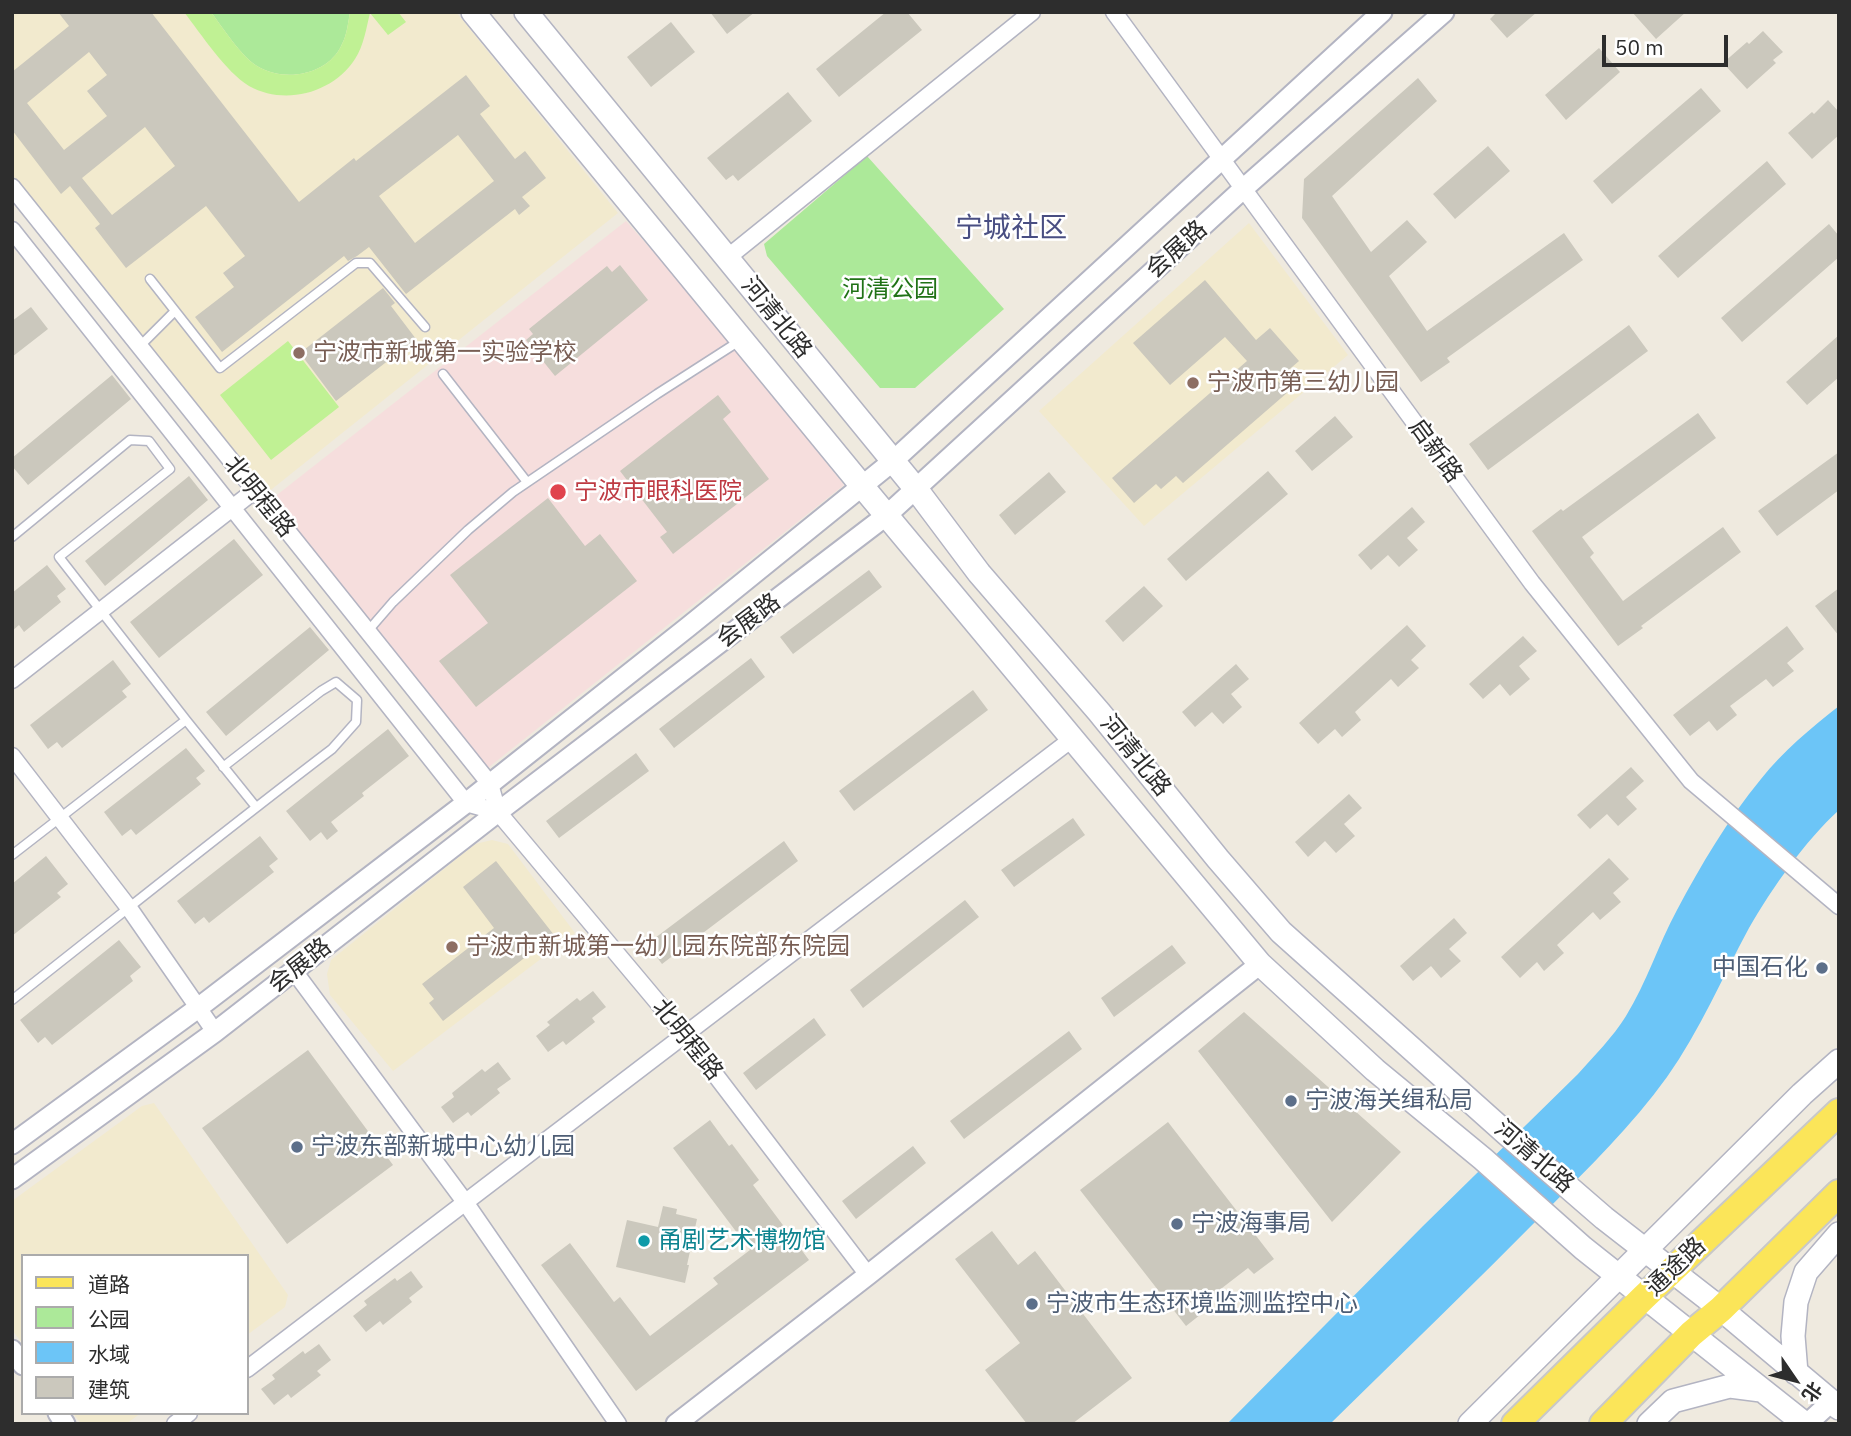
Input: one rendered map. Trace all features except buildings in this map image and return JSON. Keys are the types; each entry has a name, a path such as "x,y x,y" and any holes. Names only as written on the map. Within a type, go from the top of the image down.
{"main road":[{"name":"河清北路","path":"473,12 862,486 1260,964 1375,1070 1483,1159 1583,1248 1691,1334"},
{"name":"河清北路","path":"526,12 916,489 979,573 1099,712 1281,932 1604,1218 1721,1309 1835,1405"},
{"path":"1470,1424 1802,1094 1839,1061"},
{"name":"通途路","path":"1515,1424 1839,1112"},
{"path":"1603,1424 1691,1334 1721,1309 1839,1193"},
{"path":"1796,1373 1793,1336 1796,1301 1806,1272 1839,1234"},
{"path":"1691,1334 1806,1424"},
{"path":"1649,1424 1673,1401 1682,1398 1730,1386 1763,1390"}],"street":[{"path":"727,258 1032,12"},
{"name":"启新路","path":"1114,12 1532,583 1691,781 1839,905"},
{"name":"会展路","path":"12,1144 198,1008 466,803 893,461 1382,12"},
{"name":"会展路","path":"12,1179 215,1031 887,515 1243,189 1444,12"},
{"name":"北明程路","path":"12,187 490,784 498,812 685,1035 868,1275"},
{"name":"北明程路","path":"12,230 466,803"},
{"path":"12,680 254,491"},
{"path":"248,1368 1072,739"},
{"path":"12,757 129,908 215,1031"},
{"path":"466,803 498,812"},
{"path":"676,1424 1260,964"},
{"path":"294,971 466,1202 618,1424"},
{"path":"1806,1424 1835,1405"}],"lane":[{"path":"150,279 220,368 356,262 370,263 425,327"},
{"path":"139,347 175,311"},
{"path":"367,632 393,602 468,530 513,492 742,340"},
{"path":"443,374 527,482"},
{"path":"12,537 130,440 149,441 170,469 59,557 256,807"},
{"path":"12,1000 332,749 356,722 357,699 335,681 223,767"},
{"path":"12,855 186,720"}],"shaded area":[{"name":"宁波市新城第一实验学校","path":"12,12 456,12 618,213 267,493 12,174"},
{"name":"宁波市眼科医院","path":"626,221 710,316 844,485 484,771 273,498"},
{"name":"宁波市第三幼儿园","path":"1249,223 1348,355 1144,526 1039,411"},
{"name":"宁波市新城第一幼儿园东院部东院园","path":"492,840 508,844 575,933 393,1071 330,995 327,974 331,960 475,844"},
{"path":"154,1103 288,1295 285,1307 248,1334 248,1254 21,1254 21,1341 12,1330 12,1201 142,1106"},
{"path":"74,1415 138,1415 126,1424 81,1424"}],"green space":[{"path":"184,12 211,12 251,62 268,71 292,75 317,69 336,55 345,37 350,12 398,12 406,22 388,35 370,13 361,48 346,71 321,88 307,93 278,95 263,92 240,80 214,52"},
{"path":"211,12 350,12 345,37 336,55 317,69 292,75 268,71 251,62"},
{"name":"河清公园","path":"867,156 1004,309 915,388 880,388 767,256 764,244"},
{"path":"288,341 339,407 271,460 220,395"}],"water":[{"path":"1839,706 1839,810 1802,850 1768,897 1690,1041 1639,1113 1594,1163 1330,1424 1227,1424 1603,1046 1621,1024 1633,1003 1677,910 1705,859 1737,810 1779,759"}],"place":[{"name":"宁波市新城第一实验学校","path":"299,353"},
{"name":"宁波市第三幼儿园","path":"1193,383"},
{"name":"宁波市眼科医院","path":"558,492"},
{"name":"宁波市新城第一幼儿园东院部东院园","path":"452,947"},
{"name":"中国石化","path":"1822,968"},
{"name":"宁波海关缉私局","path":"1291,1101"},
{"name":"宁波东部新城中心幼儿园","path":"297,1147"},
{"name":"宁波海事局","path":"1177,1224"},
{"name":"甬剧艺术博物馆","path":"644,1241"},
{"name":"宁波市生态环境监测监控中心","path":"1032,1304"}],"district":[{"name":"宁城社区","path":"1011,229"}]}
